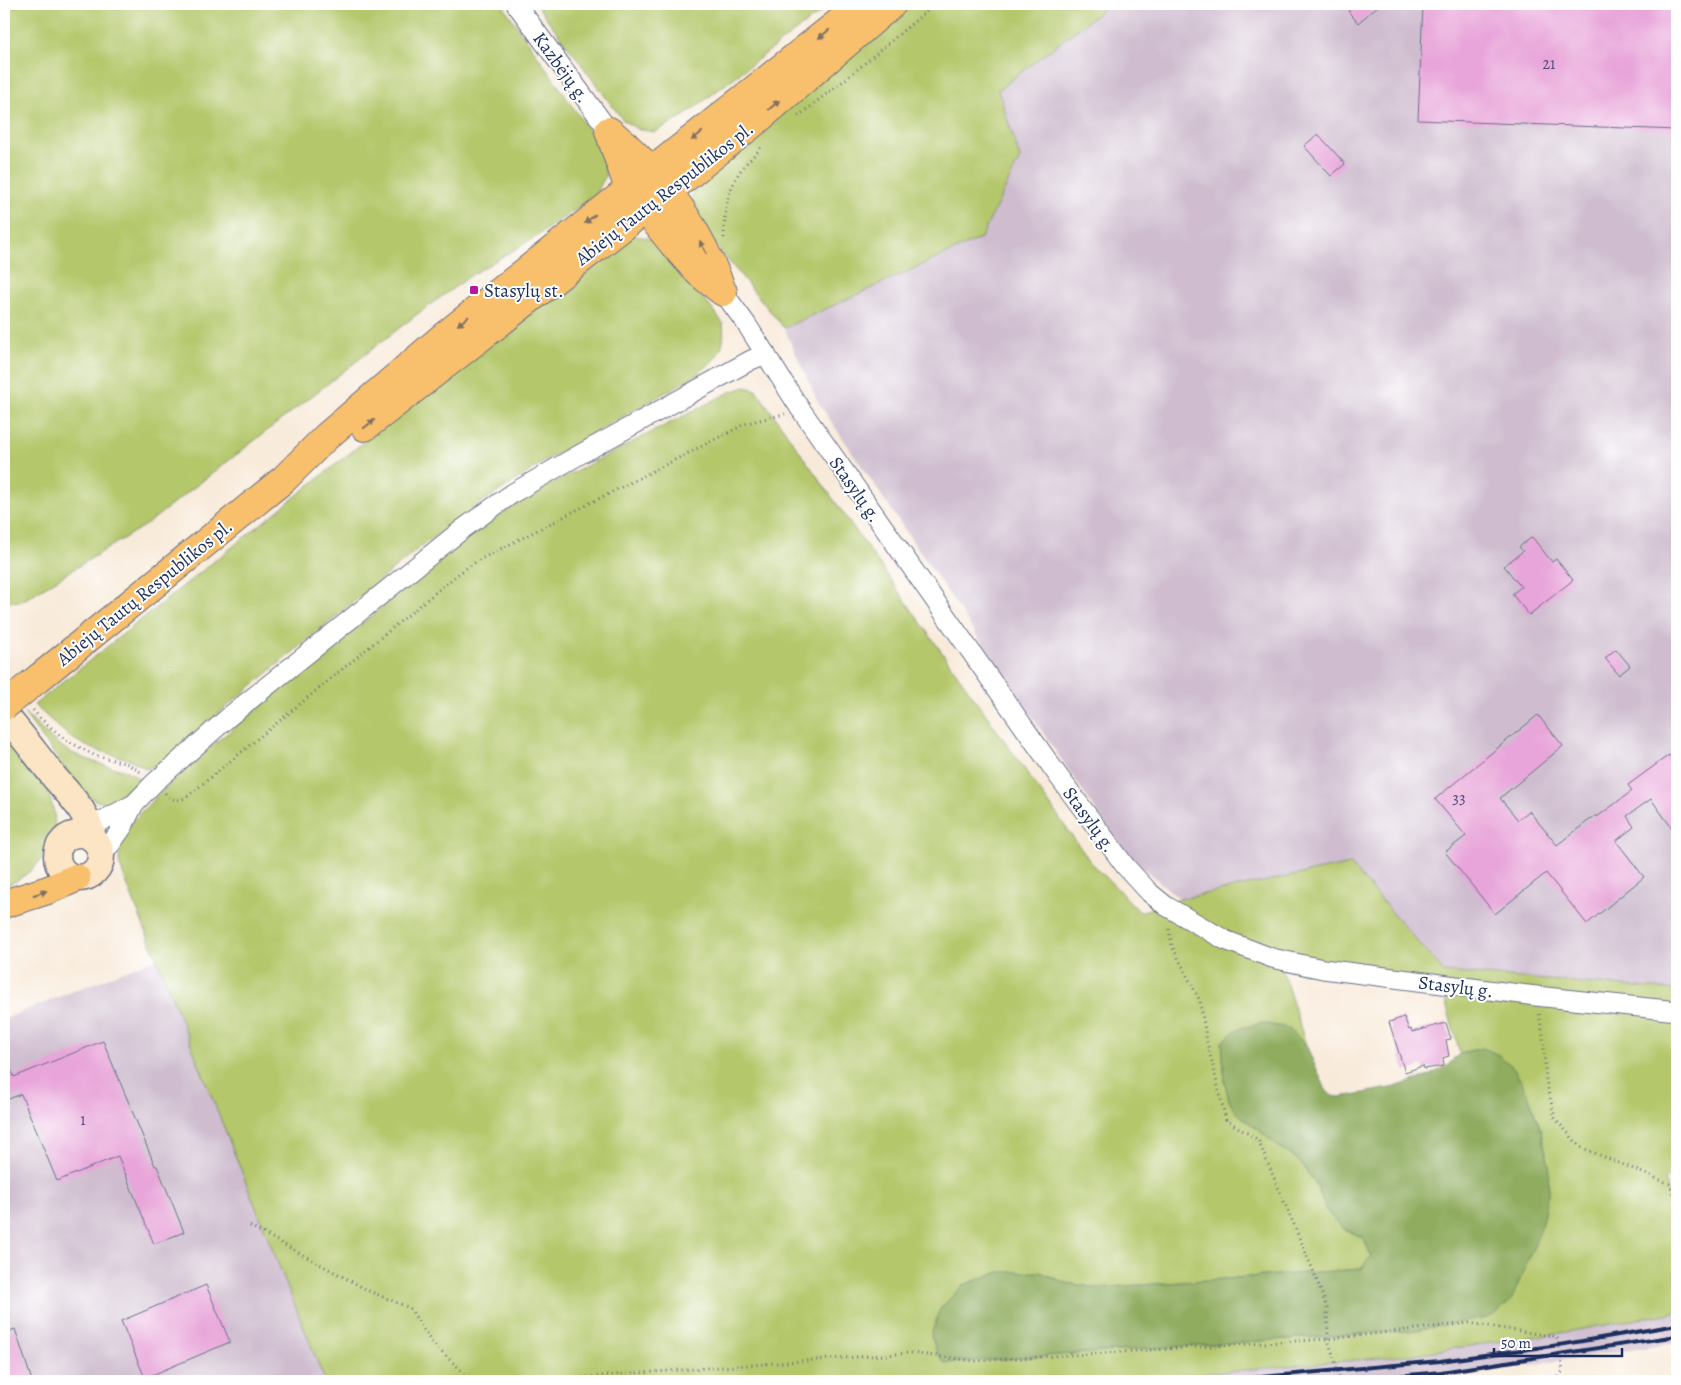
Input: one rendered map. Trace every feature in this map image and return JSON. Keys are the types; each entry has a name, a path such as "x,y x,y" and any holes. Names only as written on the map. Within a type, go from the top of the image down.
{"highway":[{"name":"Abiejų Tautų Respublikos pl.","path":"16,705 40,677 284,479 326,437 443,337 862,4"},
{"name":"Abiejų Tautų Respublikos pl.","path":"284,479 312,466 344,443 669,192 892,4"},
{"path":"608,131 634,151 669,192 688,219 712,264 722,292"},
{"path":"608,131 628,189 699,273 722,292"},
{"path":"4,904 48,890 76,878"}],"main road":[{"path":"4,714 55,778 62,811 85,839 100,864 97,869 86,877 76,878 62,871 58,864 58,849 85,839"}],"street":[{"name":"Kazbėjų g.","path":"516,4 608,131"},
{"name":"Stasylų g.","path":"722,292 747,325 799,407 1104,839 1150,893 1166,906 1225,940 1272,958 1323,969 1536,996 1677,1011"},
{"path":"85,839 134,804 239,709 464,528 513,493 742,364 766,354"},
{"path":"85,839 110,845 122,828 134,804"}],"path":[{"path":"4,11 21,4"},
{"path":"792,121 846,79 935,4"},
{"path":"712,264 721,256 724,248 724,215 729,194 741,170 763,145"},
{"path":"16,705 41,720 66,740 94,755 128,764 142,772 172,799 181,801 458,574 478,560 747,423 781,415 799,407"},
{"path":"1166,906 1172,946 1200,1001 1207,1042 1226,1120 1258,1140 1327,1308 1328,1339 1342,1381"},
{"path":"1536,996 1543,1036 1546,1081 1555,1118 1580,1147 1670,1184 1677,1202"},
{"path":"250,1226 370,1291 410,1308 432,1343 470,1378 494,1381"},
{"path":"532,1381 911,1353 975,1361 1328,1339 1469,1323 1557,1337 1564,1371 1554,1381"}],"shaded area":[{"path":"1110,4 1677,4 1677,990 1444,972 1350,864 1180,899 1125,853 818,402 784,328 981,238 1020,158 998,90"},
{"path":"157,958 325,1381 4,1381 4,1019"},
{"path":"1677,1312 1677,1343 1444,1378 1409,1381 1123,1381 1401,1356 1566,1332"}],"green space":[{"path":"4,4 502,4 597,142 606,163 605,177 594,197 529,241 473,274 416,315 147,524 22,601 4,602"},
{"path":"536,4 831,4 685,115 655,132 637,129 623,120"},
{"path":"912,4 1110,4 998,90 1020,158 981,238 784,328 699,225 691,202 693,192 700,179"},
{"path":"631,236 650,239 661,246 723,323 723,340 719,353 698,374 550,458 479,504 419,548 214,717 154,771 151,767 147,769 131,760 90,748 70,737 34,705 617,240"},
{"path":"745,387 756,390 1089,860 1140,912 1180,899 1350,864 1444,972 1677,990 1677,1176 1665,1178 1677,1222 1677,1312 1566,1332 1401,1356 1123,1381 325,1381 123,874 119,862 120,849 124,837 133,820 198,757 468,537 528,496 730,392","holes":["1282,969 1443,993 1460,1053 1483,1048 1529,1097 1540,1128 1549,1165 1410,1331 946,1363 937,1353 1040,1272 1066,1283 1098,1288 1361,1269 1371,1256 1364,1238 1342,1228 1325,1209 1317,1185 1298,1160 1229,1100 1225,1083 1222,1042 1288,1028 1306,1045"]},
{"path":"24,713 53,740 72,753 128,772 142,783 128,795 114,802 99,802 91,798 82,792"},
{"path":"4,733 42,782 50,799 54,815 54,830 50,844 43,857 20,879 4,887"},
{"path":"1262,1023 1288,1028 1306,1045 1326,1090 1332,1096 1340,1097 1395,1087 1428,1076 1447,1066 1460,1053 1483,1048 1499,1055 1514,1068 1529,1097 1540,1128 1549,1165 1548,1194 1540,1231 1512,1299 1498,1313 1487,1318 1410,1331 945,1363 937,1353 931,1335 940,1309 963,1285 999,1272 1040,1272 1066,1283 1098,1288 1361,1269 1371,1256 1364,1238 1342,1228 1325,1209 1317,1185 1298,1160 1237,1113 1229,1100 1225,1083 1222,1042 1237,1029"}],"building":[{"path":"1357,4 1380,4 1358,23 1348,11"},
{"path":"1423,4 1595,4 1677,7 1677,130 1418,120"},
{"path":"1318,134 1345,164 1331,176 1304,146"},
{"path":"1532,537 1552,562 1556,559 1573,580 1529,615 1512,594 1521,587 1504,566 1523,551 1519,547"},
{"path":"1616,649 1630,666 1619,675 1605,658"},
{"path":"1538,715 1563,746 1500,798 1518,820 1529,811 1557,845 1596,815 1597,817 1632,791 1628,785 1669,755 1677,767 1677,835 1651,799 1627,816 1634,827 1616,841 1644,877 1587,924 1546,873 1495,914 1445,852 1466,836 1435,799"},
{"path":"1404,1017 1409,1030 1411,1029 1412,1032 1446,1023 1451,1039 1446,1040 1449,1056 1443,1058 1444,1066 1424,1069 1423,1066 1405,1072 1389,1022"},
{"path":"103,1041 184,1232 154,1244 118,1156 57,1181 21,1094 4,1101 4,1053 14,1077"},
{"path":"206,1285 230,1342 145,1378 121,1321"},
{"path":"15,1329 32,1381 4,1381 4,1333"}],"railway":[{"path":"1215,1381 1440,1361 1559,1345 1677,1325"},
{"path":"1341,1381 1441,1372 1677,1336"}],"place":[{"name":"Stasylų st.","path":"474,290"}]}
